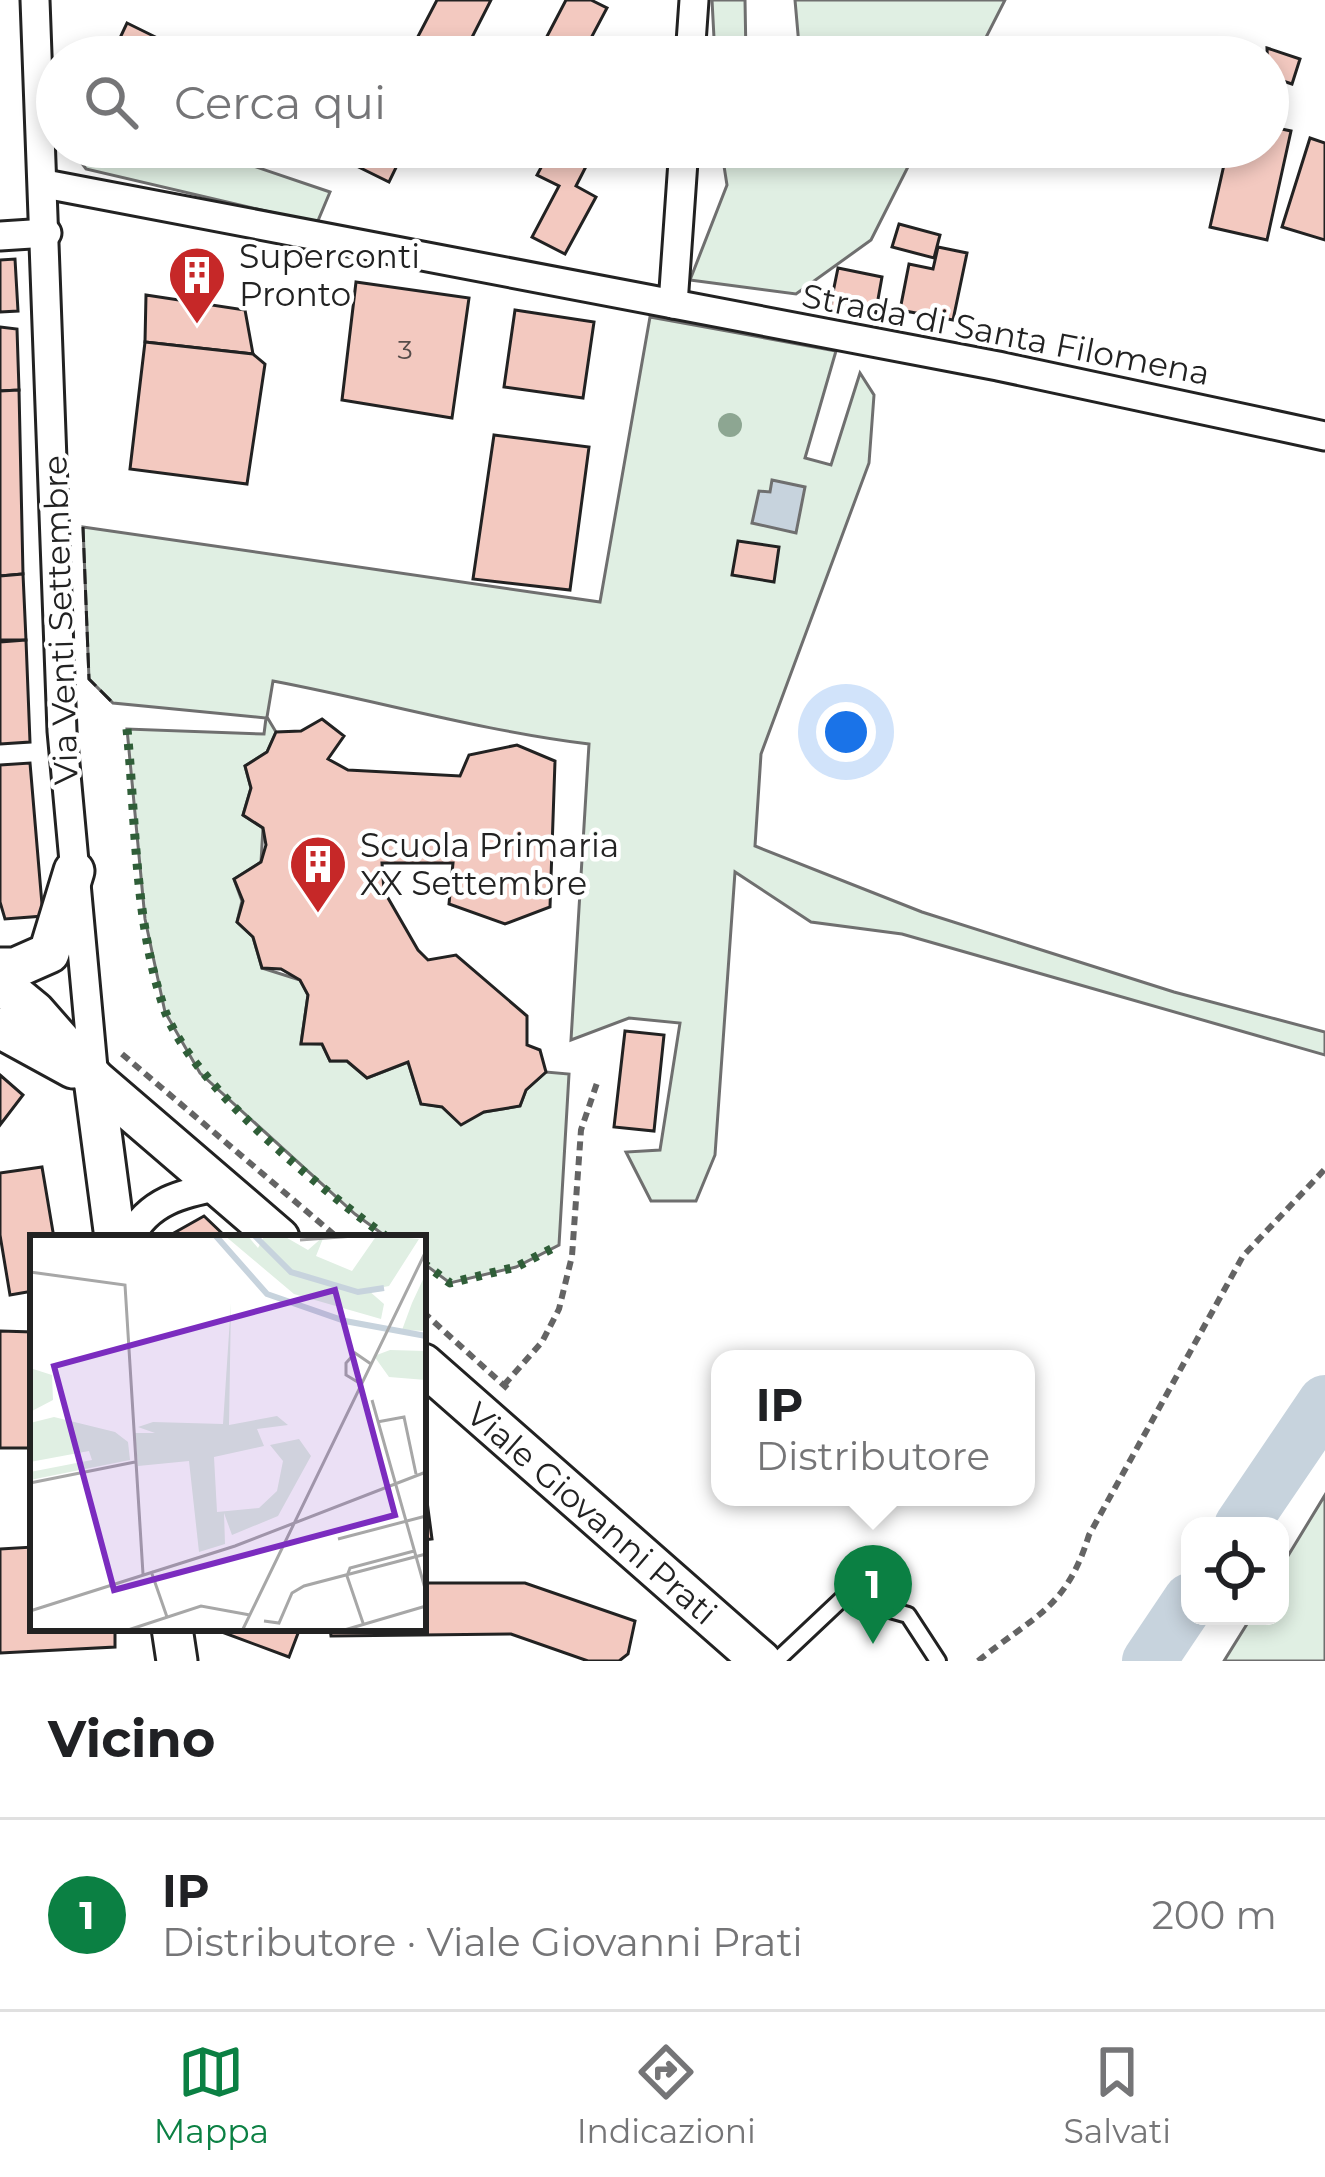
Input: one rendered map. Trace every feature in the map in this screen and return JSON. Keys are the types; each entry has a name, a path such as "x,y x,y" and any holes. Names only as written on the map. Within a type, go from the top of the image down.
{"main road":[{"path":"0,968 15,968 49,953 74,872"},
{"path":"0,983 34,1010 94,1079 276,1235"},
{"path":"0,1028 94,1079"},
{"name":"Via Venti Settembre","path":"94,1079 116,1235"},
{"name":"Viale Giovanni Prati","path":"426,1367 761,1661"},
{"path":"172,1631 177,1661"}],"street":[{"name":"Via Venti Settembre","path":"35,0 37,36"},
{"path":"691,36 694,0"},
{"name":"Via Venti Settembre","path":"44,168 62,731 94,1079"},
{"path":"673,304 683,168"},
{"name":"Strada di Santa Filomena","path":"45,184 1325,436"},
{"path":"0,236 47,233"},
{"path":"132,1235 157,1205 176,1194 220,1186"}],"lane":[{"path":"776,1661 844,1597 908,1615 938,1661"}],"path":[{"path":"504,1385 542,1342 559,1309 572,1256 580,1130 598,1080"},
{"path":"183,1102 335,1235"},
{"path":"978,1661 1062,1598 1076,1575 1089,1534 1209,1312 1244,1256 1325,1169"}],"green space":[{"path":"712,0 745,0 746,36 714,36"},
{"path":"795,0 1005,0 987,36 798,36"},
{"path":"259,168 330,192 317,223 86,169"},
{"path":"724,168 907,168 871,240 796,294 690,280 727,185"},
{"path":"650,317 836,351 805,458 831,465 860,373 874,395 869,463 761,754 755,846 922,912 1174,992 1325,1032 1325,1055 902,934 811,922 735,872 715,1155 696,1201 651,1201 626,1152 660,1150 680,1023 629,1018 571,1040 589,744 470,724 273,681 267,717 276,732 267,752 245,766 251,788 243,815 263,828 261,862 234,879 242,901 237,922 253,937 262,968 300,980 308,995 301,1043 322,1044 330,1061 347,1061 367,1078 408,1062 421,1104 484,1112 520,1106 526,1090 546,1072 569,1074 559,1245 516,1267 450,1283 426,1265 426,1235 384,1235 200,1073 165,1012 145,919 127,729 264,734 266,718 113,703 89,679 83,527 600,602"},
{"path":"1325,1495 1325,1661 1224,1661 1246,1625 1289,1625 1289,1554"}],"shaded area":[{"path":"772,480 805,487 796,533 752,523 759,491 770,492"}],"building":[{"path":"437,0 491,0 473,36 418,36"},
{"path":"566,0 591,0 607,8 592,36 547,36"},
{"path":"127,23 153,36 121,36"},
{"path":"1289,55 1300,59 1289,83"},
{"path":"1310,138 1325,143 1325,240 1282,227"},
{"path":"361,168 396,168 389,182"},
{"path":"541,168 585,168 576,186 596,197 565,254 532,237 559,186 537,175"},
{"path":"1223,168 1283,168 1267,240 1210,227"},
{"path":"899,224 940,235 934,258 892,247"},
{"path":"938,247 967,253 953,320 900,310 909,264 933,269"},
{"path":"15,259 18,311 0,312 0,260"},
{"path":"838,268 882,277 875,316 830,307"},
{"path":"356,282 469,298 452,418 342,400"},
{"name":"Superconti Pronto","path":"146,295 245,310 253,354 145,342"},
{"path":"515,310 594,322 583,398 504,387"},
{"path":"0,327 17,329 19,390 0,391"},
{"path":"145,342 253,354 265,364 247,484 130,469"},
{"path":"19,390 23,574 0,576 0,391"},
{"path":"494,435 589,447 570,590 473,579"},
{"path":"738,541 779,547 774,582 732,575"},
{"path":"23,574 26,640 0,640 0,576"},
{"path":"26,640 30,742 0,744 0,642"},
{"name":"Scuola Primaria XX Settembre","path":"322,719 344,736 328,759 348,770 460,776 469,755 517,745 555,761 550,907 505,924 449,904 453,863 382,863 384,891 418,950 428,960 456,955 527,1016 527,1045 540,1050 546,1072 526,1090 520,1106 484,1112 461,1125 442,1107 421,1104 408,1062 367,1078 347,1061 330,1061 322,1044 301,1044 308,995 300,980 281,969 262,968 253,937 237,922 243,901 234,879 261,862 266,845 263,828 243,815 251,788 245,766 267,752 276,732 301,731"},
{"path":"30,763 43,916 5,919 0,902 0,765"},
{"path":"625,1031 664,1035 654,1131 614,1127"},
{"path":"0,1075 23,1095 0,1125"},
{"path":"42,1167 53,1235 30,1235 30,1292 10,1295 0,1235 0,1173"},
{"path":"204,1216 224,1235 170,1235"},
{"path":"0,1331 30,1332 30,1448 0,1448"},
{"path":"426,1494 432,1539 426,1540"},
{"path":"30,1547 30,1631 115,1631 115,1647 0,1653 0,1549"},
{"path":"426,1583 525,1583 635,1621 628,1654 619,1661 588,1661 511,1634 331,1636 330,1631 426,1631"},
{"path":"219,1631 299,1631 289,1657"}],"waterway":[{"path":"1247,1517 1325,1402"},
{"path":"1149,1661 1181,1613"}],"hedge":[{"path":"127,729 147,943 165,1011 180,1040 230,1103 384,1235"},
{"path":"426,1265 450,1283 516,1267 559,1245"}],"fence":[{"path":"83,527 89,679 113,703"}],"place":[{"name":"Superconti Pronto","path":"197,326"},
{"name":"Scuola Primaria XX Settembre","path":"318,915"},
{"name":"IP","path":"873,1644"}]}
